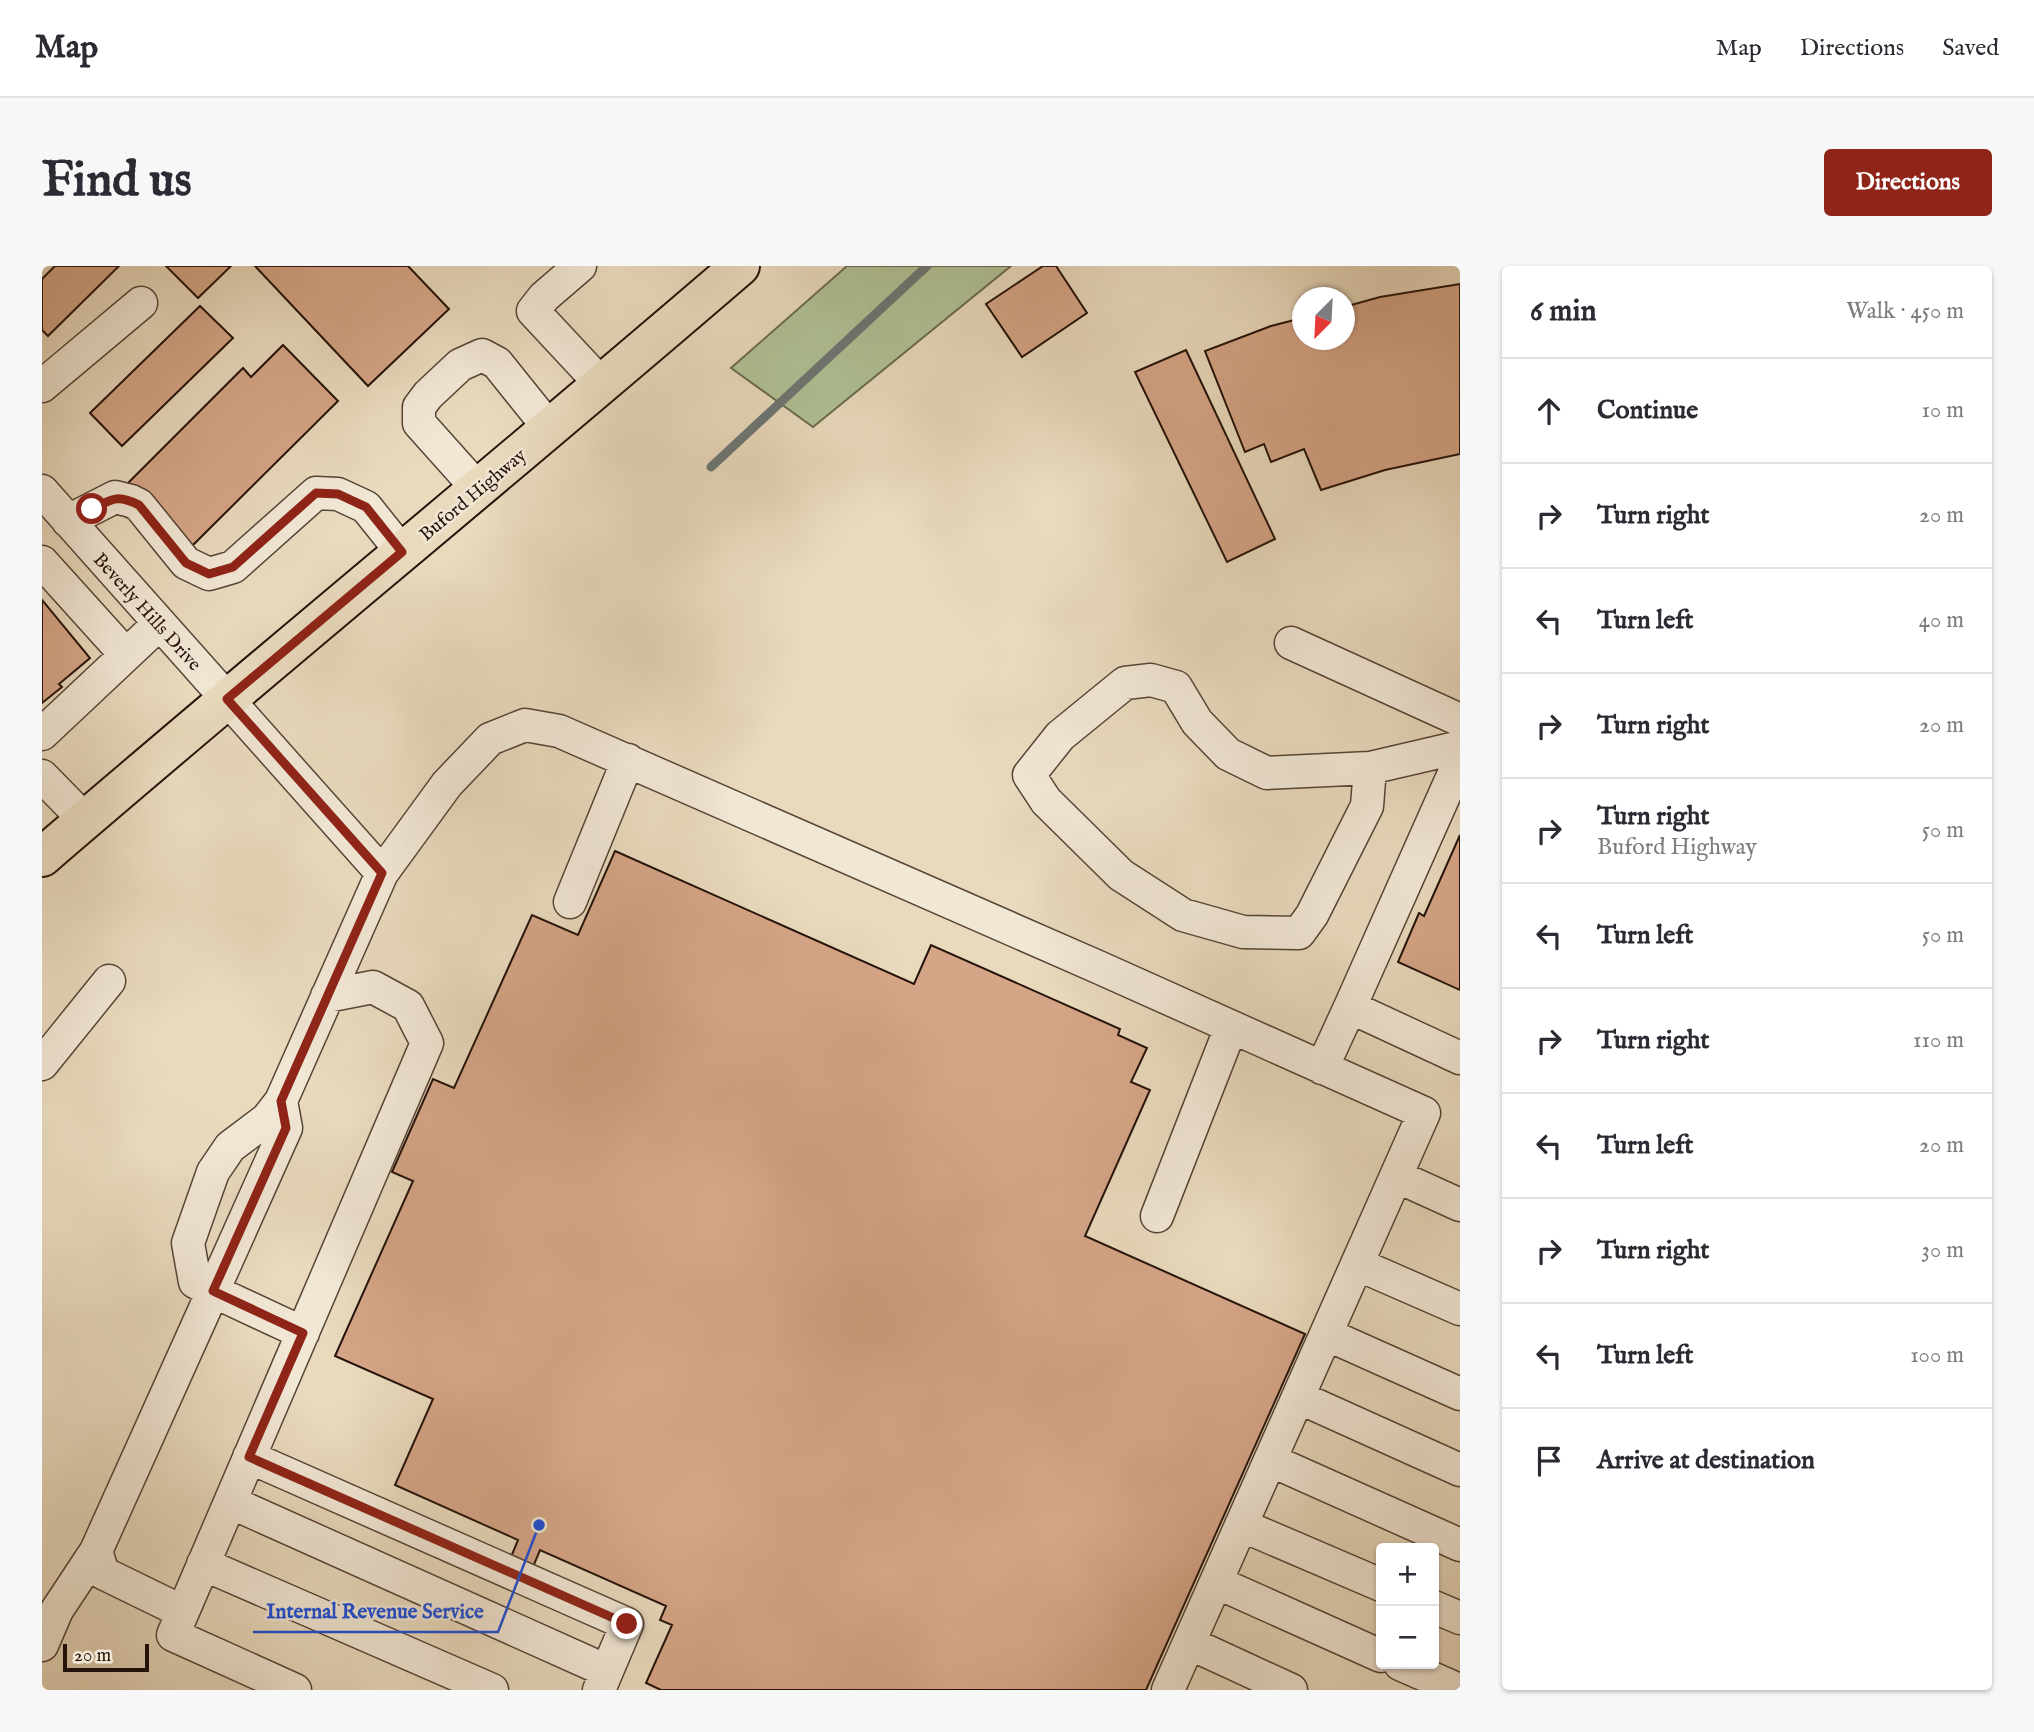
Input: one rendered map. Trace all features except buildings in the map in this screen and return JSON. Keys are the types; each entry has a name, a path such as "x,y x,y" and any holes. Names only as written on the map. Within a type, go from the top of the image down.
{"main road":[{"name":"Buford Highway","path":"47,846 85,820 551,429 740,266"}],"street":[{"path":"580,266 544,297 533,311 602,385"},
{"path":"42,386 141,303"},
{"path":"478,489 419,423 419,407 460,365 482,355 497,363 551,429"},
{"path":"68,521 115,497 131,501 139,505 186,563 209,574 233,567 316,493 338,494 366,507 402,552"},
{"name":"Beverly Hills Drive","path":"43,494 382,873"},
{"path":"42,562 125,656"},
{"path":"42,734 159,624"},
{"path":"1291,643 1460,720"},
{"path":"1370,768 1367,806 1312,915 1298,933 1243,932 1183,915 1121,875 1046,801 1029,775 1060,736 1125,683 1151,680 1176,687 1197,722 1228,754 1268,773 1370,768 1460,747"},
{"path":"303,1333 194,1282 188,1243 213,1172 230,1147 267,1119 281,1101 382,873 447,784 490,739 525,725 559,730 1424,1113 1168,1690"},
{"path":"570,902 628,760"},
{"path":"1322,1068 1460,760"},
{"path":"42,775 85,820"},
{"path":"42,1064 109,981"},
{"path":"295,1690 173,1635 427,1043 408,1006 373,987 327,996"},
{"path":"1350,1007 1460,1058"},
{"path":"1157,1216 1231,1027"},
{"path":"42,1645 57,1610 96,1551 286,1128 281,1101"},
{"path":"1396,1176 1460,1205"},
{"path":"1357,1264 1460,1309"},
{"path":"1326,1334 1460,1394"},
{"path":"1298,1397 1460,1470"},
{"path":"230,1502 603,1681 627,1624 249,1457"},
{"path":"1270,1460 1460,1545"},
{"path":"1241,1525 1376,1583"},
{"path":"96,1551 103,1573 183,1612"},
{"path":"203,1564 492,1690"},
{"path":"1216,1582 1376,1654"},
{"path":"1439,1609 1460,1618"},
{"path":"1189,1643 1291,1690"},
{"path":"1411,1669 1459,1690"}],"green space":[{"path":"847,266 1011,266 813,427 731,368"}],"waterway":[{"path":"711,467 927,266"}],"place":[{"name":"Internal Revenue Service","path":"539,1525"}],"route":[{"path":"92,509 115,497 139,505 186,563 209,574 233,567 316,493 338,494 366,507 402,552 227,699 382,873 281,1101 286,1128 213,1291 303,1333 249,1457 627,1624"}]}
